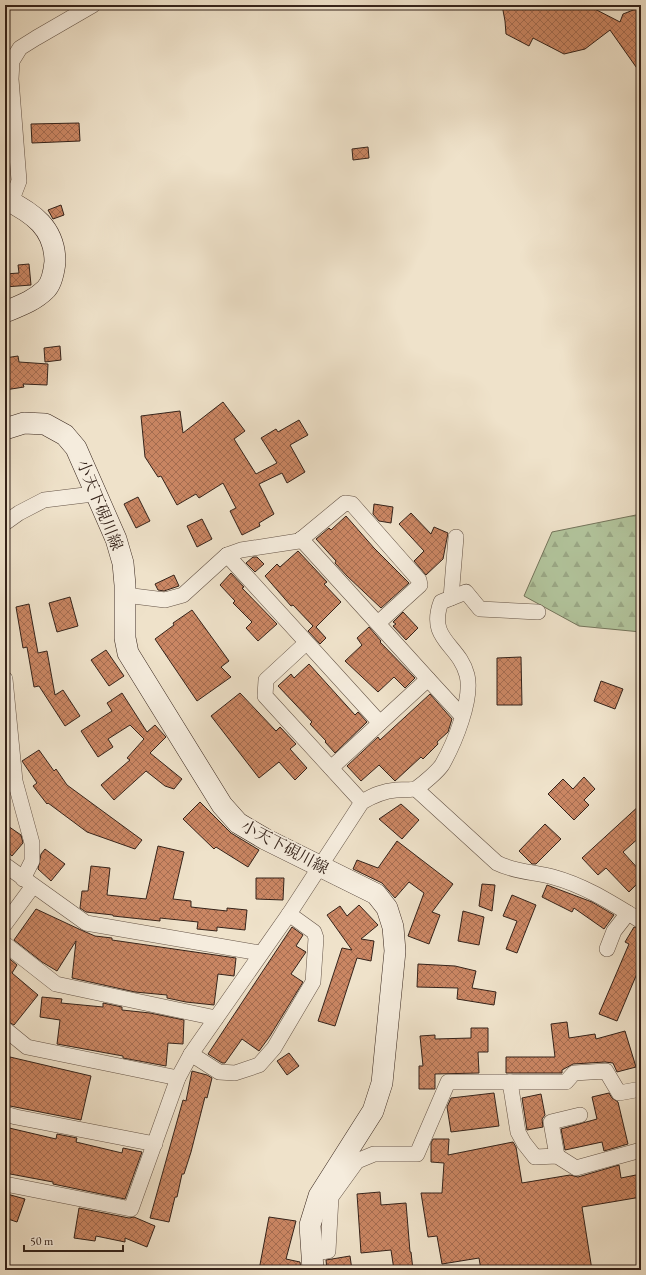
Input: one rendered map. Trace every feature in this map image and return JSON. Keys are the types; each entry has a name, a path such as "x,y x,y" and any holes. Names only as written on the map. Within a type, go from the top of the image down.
{"main road":[{"path":"5,312 29,302 46,290 54,271 55,251 45,227 35,218 8,201"},
{"name":"小天下硯川線","path":"5,429 24,423 45,424 65,435 76,448 96,492 123,563 125,638 128,653 222,805 238,823 265,839 376,894 387,908 393,927 395,950 382,1083 373,1111 319,1196 310,1225 313,1262"}],"street":[{"path":"8,201 19,181 10,136 12,61 20,48 94,5"},
{"path":"5,523 19,513 44,500 93,494 96,492"},
{"path":"125,595 165,600 183,595 227,555 241,550 299,541 345,503 352,504 418,580 420,585 378,623"},
{"path":"452,598 456,536"},
{"path":"301,539 462,716"},
{"path":"227,555 380,723"},
{"path":"5,1184 131,1209 178,1078 191,1054 260,953 289,914 362,802 376,793 416,788 441,766 462,716 468,692 467,675 459,658 438,631 436,615 441,602 466,592 480,609 538,612"},
{"path":"306,643 266,680 265,696 362,802"},
{"path":"5,679 15,781 32,843 32,861 28,883 5,924"},
{"path":"331,768 428,679"},
{"path":"416,788 497,863 509,869 553,877 579,886 604,898 641,921"},
{"path":"5,865 28,883 86,923 260,953"},
{"path":"607,949 614,931 628,913"},
{"path":"191,1054 219,1072 235,1073 259,1065 274,1048 313,982 316,938 314,932 289,914"},
{"path":"5,944 56,984 216,1018"},
{"path":"5,1029 27,1047 178,1078"},
{"path":"313,1262 328,1251 332,1197 357,1161 374,1154 417,1154 448,1082 566,1082 574,1073 606,1072 619,1093 641,1089"},
{"path":"510,1082 518,1132 535,1157 557,1156 576,1168 641,1150"},
{"path":"5,1114 16,1118 155,1144"},
{"path":"557,1156 551,1122 580,1115"}],"green space":[{"path":"641,514 641,632 579,626 524,596 552,532"}],"building":[{"path":"502,5 587,5 620,22 623,14 641,7 641,74 610,30 585,49 564,54 533,38 529,46 506,34"},
{"path":"79,123 80,141 32,143 31,124"},
{"path":"368,147 369,158 353,160 352,149"},
{"path":"61,205 64,215 53,219 48,210"},
{"path":"29,264 31,285 5,287 5,274 19,273 18,265"},
{"path":"60,346 61,360 45,362 44,348"},
{"path":"18,356 19,362 48,364 47,385 23,384 24,387 5,390 5,358"},
{"path":"223,402 245,431 234,439 256,474 277,463 261,438 276,429 278,432 299,420 308,435 290,445 305,472 287,483 282,473 259,484 274,514 259,523 260,526 242,535 230,511 236,508 223,483 199,498 196,494 177,505 161,476 158,477 145,457 141,416 180,411 183,433"},
{"path":"138,497 150,521 136,528 124,504"},
{"path":"374,504 393,507 391,523 379,521 373,514"},
{"path":"411,513 431,534 434,527 448,533 443,559 426,575 414,561 424,551 399,524"},
{"path":"346,516 374,548 409,583 381,608 347,576 335,563 336,561 316,539 329,528 331,530"},
{"path":"202,519 212,539 197,547 187,526"},
{"path":"298,551 327,582 324,584 341,602 316,627 326,638 320,644 308,631 313,626 293,605 291,606 265,576 277,564 280,567"},
{"path":"253,557 257,557 264,564 255,572 246,563"},
{"path":"231,573 244,587 242,588 277,624 258,641 246,628 252,622 233,603 235,601 220,585"},
{"path":"174,575 179,586 164,591 158,590 155,584"},
{"path":"70,597 78,626 57,632 49,603"},
{"path":"29,604 38,653 47,651 55,695 63,690 80,716 65,726 39,686 34,687 27,647 23,648 16,607"},
{"path":"192,610 229,661 221,667 231,677 197,701 155,639 174,625 173,623"},
{"path":"403,612 418,628 406,640 393,626 396,624 393,622"},
{"path":"369,627 381,641 380,642 415,678 405,688 394,677 378,692 345,661 362,645 357,638"},
{"path":"106,650 124,676 109,686 91,660"},
{"path":"521,657 522,705 497,705 497,658"},
{"path":"309,664 355,715 358,712 367,722 335,753 310,724 312,722 278,686 291,674 294,678"},
{"path":"601,681 623,689 615,709 594,701"},
{"path":"122,693 147,732 155,725 166,737 150,753 182,779 174,789 165,786 146,771 114,800 101,785 130,760 127,758 144,739 130,725 108,739 113,747 98,757 81,731 112,711 107,703"},
{"path":"240,693 276,731 280,727 296,744 290,749 307,768 295,780 279,762 259,778 211,716"},
{"path":"430,694 452,719 448,732 437,742 438,744 423,759 421,757 395,781 379,765 361,781 347,766 378,737 380,740"},
{"path":"39,750 54,771 56,769 67,785 142,840 135,849 87,832 48,803 47,804 33,786 37,783 22,761"},
{"path":"584,777 595,789 584,800 589,805 574,820 548,794 563,779 573,789"},
{"path":"200,802 231,833 259,850 248,867 216,847 214,849 183,819"},
{"path":"401,804 419,820 402,839 379,819"},
{"path":"641,804 641,836 623,852 641,872 641,880 629,892 606,868 598,875 582,858"},
{"path":"5,824 21,835 23,843 12,856 5,850"},
{"path":"545,824 561,839 536,864 532,864 519,851"},
{"path":"397,841 453,884 432,912 440,915 429,944 408,936 424,893 409,882 395,898 382,883 353,869 357,860 378,868"},
{"path":"158,846 184,852 173,899 191,901 191,907 227,911 227,908 247,910 245,930 217,927 217,931 197,929 198,922 160,918 160,921 113,916 86,912 80,908 82,891 88,891 91,866 110,868 107,895 146,899"},
{"path":"45,849 65,864 51,881 38,869 41,854"},
{"path":"256,878 284,878 283,900 256,899"},
{"path":"482,884 495,885 492,911 479,906"},
{"path":"547,885 592,902 614,915 604,929 574,908 572,912 542,897"},
{"path":"512,895 536,905 517,953 506,949 517,921 503,916"},
{"path":"359,905 378,925 361,939 374,941 371,961 357,958 335,1026 318,1021 342,948 352,950 327,915 340,906 347,916"},
{"path":"36,909 95,936 112,938 112,940 236,958 234,976 218,974 214,1005 186,1002 167,998 167,995 135,992 72,978 76,941 57,971 42,962 14,940"},
{"path":"463,911 484,917 479,945 458,941"},
{"path":"292,927 303,935 296,946 306,952 291,974 303,982 270,1036 259,1051 242,1039 225,1063 222,1063 208,1054"},
{"path":"634,927 641,930 641,964 617,1021 599,1014 629,944 625,942"},
{"path":"5,955 17,965 12,973 38,995 14,1025 5,1020"},
{"path":"418,964 455,966 476,971 472,988 496,992 494,1005 457,999 458,988 417,987"},
{"path":"42,997 62,999 61,1003 103,1007 103,1003 122,1007 122,1010 150,1013 184,1020 183,1044 168,1043 166,1066 123,1058 123,1056 57,1044 60,1020 40,1017"},
{"path":"567,1022 569,1038 595,1034 596,1039 625,1031 636,1067 617,1072 613,1063 605,1062 573,1064 562,1070 562,1073 506,1073 506,1057 555,1057 551,1024"},
{"path":"471,1028 488,1028 488,1052 478,1052 479,1073 435,1074 435,1089 419,1089 419,1066 423,1066 420,1036 435,1035 435,1039 471,1038"},
{"path":"289,1053 299,1066 287,1075 277,1061"},
{"path":"10,1057 91,1076 81,1120 5,1105 5,1079"},
{"path":"192,1071 212,1078 207,1098 205,1097 191,1152 184,1174 182,1174 169,1222 150,1218 183,1100 186,1101"},
{"path":"494,1093 499,1126 451,1132 447,1107 451,1098"},
{"path":"609,1093 612,1098 618,1102 628,1144 604,1151 602,1142 565,1150 561,1129 597,1119 592,1097"},
{"path":"541,1094 545,1115 542,1119 543,1127 527,1130 522,1098"},
{"path":"5,1127 56,1139 57,1134 77,1138 76,1142 122,1153 123,1148 142,1152 125,1199 53,1184 53,1182 5,1173"},
{"path":"433,1139 449,1139 448,1155 513,1142 516,1147 522,1183 570,1175 578,1177 619,1165 621,1178 641,1174 641,1197 582,1207 592,1270 481,1270 479,1258 442,1264 437,1236 428,1237 421,1193 442,1193 444,1163 431,1162 431,1143"},
{"path":"380,1192 381,1205 406,1203 413,1270 394,1270 391,1250 361,1253 357,1194"},
{"path":"7,1194 25,1199 17,1222 5,1218 5,1200"},
{"path":"79,1208 129,1218 134,1217 155,1226 147,1247 125,1238 125,1242 96,1236 95,1241 74,1238"},
{"path":"269,1217 296,1221 286,1259 300,1262 301,1270 259,1270"},
{"path":"350,1256 352,1270 327,1270 326,1260"}]}
